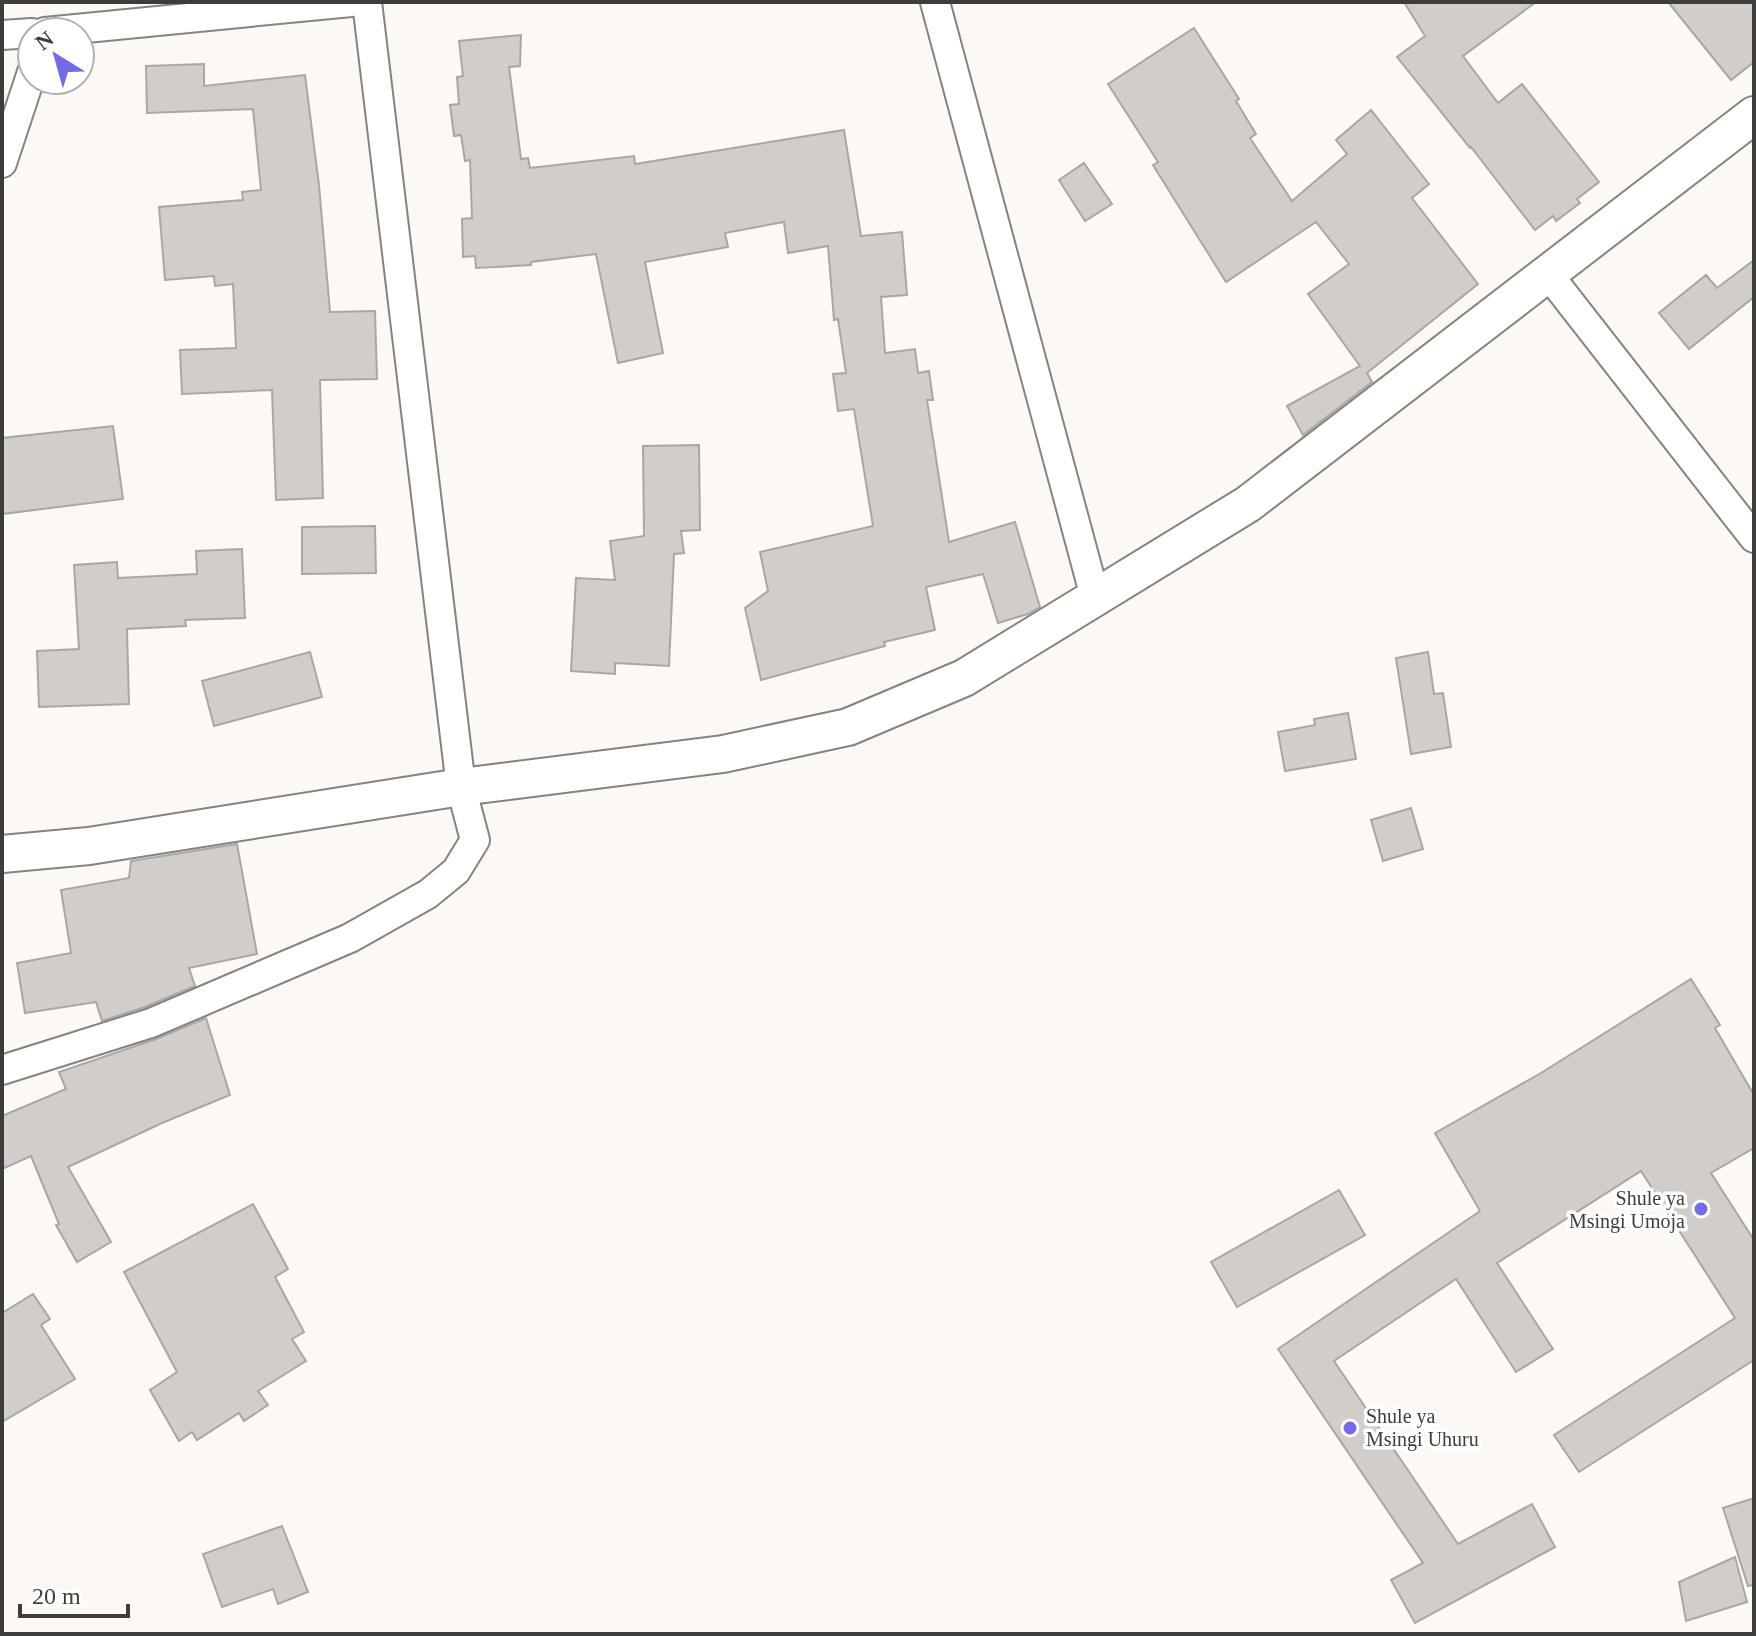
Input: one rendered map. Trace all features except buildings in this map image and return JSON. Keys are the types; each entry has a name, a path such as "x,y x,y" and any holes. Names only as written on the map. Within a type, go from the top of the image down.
{"street":[{"path":"96,27 351,2"},
{"path":"2,1070 151,1023 350,938 428,894 456,871 475,840 461,787 367,2"},
{"path":"935,2 1095,597"},
{"path":"2,163 24,96"},
{"path":"2,854 89,846 461,787 723,754 848,727 964,678 1248,504 1754,115"},
{"path":"1548,274 1754,538"}],"place":[{"name":"Shule ya Msingi Umoja","path":"1701,1209"},
{"name":"Shule ya Msingi Uhuru","path":"1350,1428"}]}
